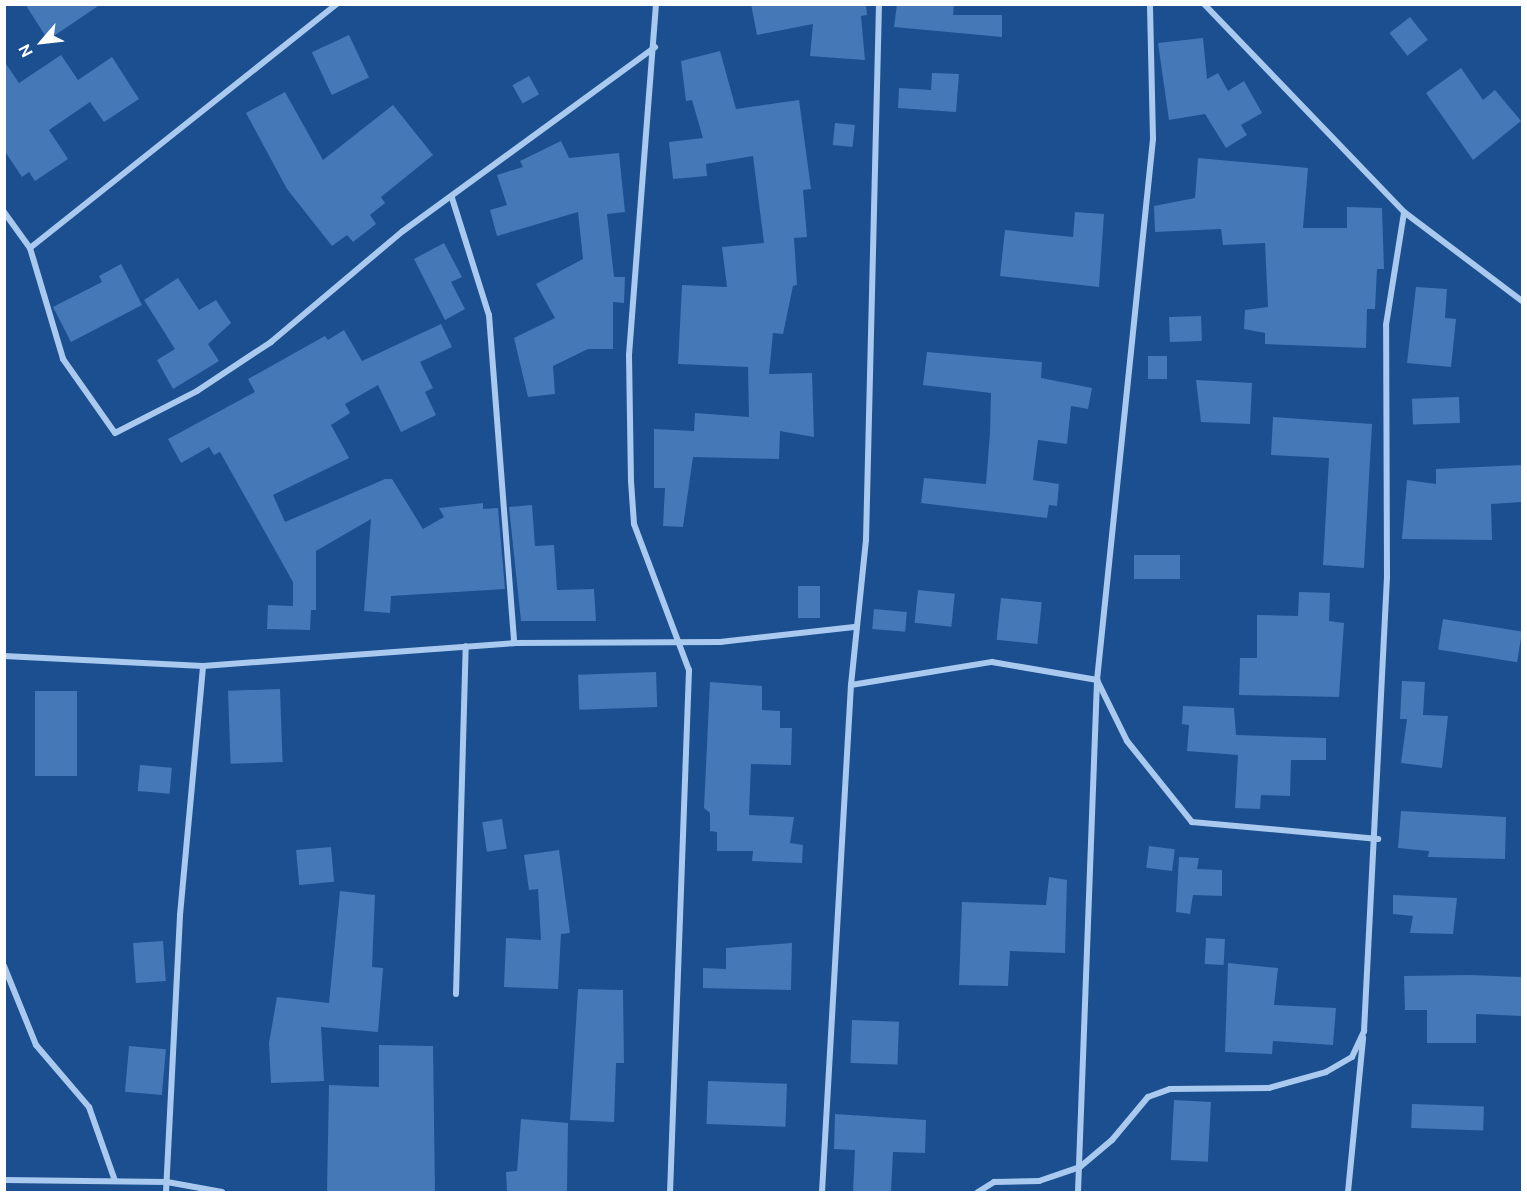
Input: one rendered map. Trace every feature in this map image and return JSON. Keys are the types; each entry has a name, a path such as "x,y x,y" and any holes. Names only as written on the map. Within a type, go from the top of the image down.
{"street":[{"path":"30,248 337,4"},
{"path":"656,4 655,48 629,355 630,482 634,524 682,642 688,708 681,758 670,1192"},
{"path":"822,1192 850,685 854,627 866,540 879,4"},
{"path":"1078,1192 1097,680 1153,139 1150,4"},
{"path":"1204,4 1404,212 1522,301"},
{"path":"4,212 30,248 63,359 115,433 197,391 271,342 403,231 452,198 655,48"},
{"path":"452,198 489,315 514,643"},
{"path":"1348,1192 1364,1031 1378,839 1387,577 1386,325 1404,212"},
{"path":"4,656 203,666 514,643 682,642 854,627"},
{"path":"456,994 466,646"},
{"path":"850,685 992,662 1097,680"},
{"path":"166,1192 180,915 203,666"},
{"path":"1097,680 1127,741 1192,822 1378,839"},
{"path":"4,966 36,1044 89,1107 115,1181"},
{"path":"978,1192 994,1182 1039,1181 1080,1167 1112,1140 1148,1097 1170,1089 1269,1088 1326,1071 1352,1057 1364,1031"},
{"path":"4,1180 167,1182 222,1192"}],"building":[{"path":"25,4 101,4 48,40"},
{"path":"751,4 866,4 867,15 861,16 865,60 810,56 813,24 757,35"},
{"path":"897,4 954,4 953,15 1002,15 1002,37 894,27"},
{"path":"1410,17 1428,40 1407,56 1390,33"},
{"path":"349,35 369,78 332,95 312,52"},
{"path":"1203,38 1207,79 1218,73 1228,91 1244,81 1262,113 1241,125 1247,135 1226,148 1205,114 1169,120 1158,43"},
{"path":"720,51 736,109 799,100 811,189 803,190 807,237 794,238 797,285 793,286 783,334 773,333 769,374 812,373 814,437 780,431 779,459 693,457 683,527 663,526 665,488 654,488 654,429 694,431 695,413 749,417 748,367 678,364 682,285 727,287 722,247 764,243 753,156 706,164 707,176 673,179 669,142 703,138 692,100 686,101 681,61"},
{"path":"61,55 78,80 112,57 139,99 104,122 90,102 49,130 68,159 35,181 29,172 22,177 4,150 4,61 19,83"},
{"path":"1461,68 1483,100 1495,90 1521,121 1473,160 1426,93"},
{"path":"932,73 959,74 956,112 898,108 899,88 931,90"},
{"path":"529,76 539,94 523,104 512,85"},
{"path":"285,92 323,160 393,105 433,155 381,197 385,203 370,215 376,224 353,242 347,235 332,246 287,189 246,113"},
{"path":"835,123 855,125 853,147 833,145"},
{"path":"561,141 569,158 619,153 625,212 607,214 614,277 625,277 624,303 613,302 613,349 588,349 553,366 555,394 528,397 514,338 555,318 536,284 583,259 578,212 497,236 490,210 507,205 497,175 523,167 520,161"},
{"path":"1198,158 1308,168 1303,228 1347,228 1347,207 1382,208 1384,269 1377,269 1375,309 1367,309 1366,348 1265,344 1265,333 1244,329 1245,310 1268,307 1265,243 1223,245 1221,229 1155,232 1154,206 1195,198"},
{"path":"1075,212 1104,214 1099,287 1000,276 1005,230 1073,237"},
{"path":"444,243 462,277 451,282 465,309 445,320 414,259"},
{"path":"121,264 142,305 71,342 53,307 102,282 99,276"},
{"path":"178,278 199,310 216,300 231,323 208,344 219,361 173,389 157,360 175,349 144,300"},
{"path":"1416,287 1447,289 1445,318 1456,319 1451,367 1407,363"},
{"path":"1201,316 1202,341 1170,342 1169,317"},
{"path":"441,324 452,347 420,362 433,388 425,392 436,415 401,432 378,385 345,404 350,413 331,425 349,458 273,495 285,522 385,479 392,479 423,529 444,517 439,508 483,503 483,509 498,508 505,589 391,596 390,613 364,611 371,519 316,551 316,610 311,610 310,630 267,629 268,605 293,606 293,582 220,452 214,455 209,447 181,463 168,439 255,392 248,379 325,336 328,340 344,330 362,361"},
{"path":"927,352 1042,362 1041,378 1092,388 1088,409 1071,406 1067,444 1038,440 1033,480 1059,484 1057,506 1049,505 1047,518 921,503 924,478 986,484 990,433 991,393 923,385"},
{"path":"1148,356 1167,356 1167,379 1148,379"},
{"path":"1196,380 1252,383 1250,424 1201,422"},
{"path":"1459,397 1460,423 1413,425 1412,399"},
{"path":"1273,417 1372,424 1364,568 1323,565 1329,458 1271,455"},
{"path":"1522,465 1522,502 1491,504 1492,540 1402,539 1407,480 1436,484 1436,469"},
{"path":"532,505 535,546 554,545 557,590 594,589 596,621 521,621 509,507"},
{"path":"1134,555 1180,555 1180,579 1134,579"},
{"path":"798,586 820,586 820,618 798,618"},
{"path":"918,590 955,594 951,627 915,623"},
{"path":"1299,592 1330,593 1329,621 1344,623 1339,697 1239,695 1240,658 1257,658 1257,615 1298,616"},
{"path":"1001,598 1042,602 1037,644 997,640"},
{"path":"874,609 907,612 905,632 872,629"},
{"path":"1443,619 1522,632 1517,662 1438,650"},
{"path":"656,672 657,707 579,710 578,675"},
{"path":"1402,681 1425,682 1423,715 1448,716 1442,768 1401,763 1407,719 1400,719"},
{"path":"710,682 762,686 762,710 780,711 780,728 792,728 791,765 751,764 749,815 794,817 790,843 803,845 802,863 752,861 753,851 717,851 717,832 710,831 710,813 704,808"},
{"path":"280,689 283,762 231,764 228,691"},
{"path":"35,691 77,691 77,776 35,776"},
{"path":"1183,706 1234,708 1236,735 1326,738 1326,760 1291,760 1290,796 1261,795 1260,809 1235,808 1238,755 1187,751 1189,725 1182,724"},
{"path":"140,765 172,768 170,794 138,791"},
{"path":"1401,811 1506,817 1505,859 1428,857 1429,851 1398,848"},
{"path":"502,819 507,849 487,852 482,822"},
{"path":"1149,846 1175,849 1172,871 1146,868"},
{"path":"331,847 334,882 299,885 296,850"},
{"path":"559,850 570,933 561,934 558,989 504,987 506,938 541,940 538,889 529,890 524,855"},
{"path":"1179,857 1199,858 1197,869 1222,870 1222,896 1193,895 1190,914 1176,912"},
{"path":"1049,877 1067,880 1065,953 1010,951 1008,986 959,985 962,902 1046,905"},
{"path":"340,891 375,895 372,967 383,968 378,1032 321,1027 324,1081 271,1083 269,1043 277,997 329,1003"},
{"path":"1393,895 1457,898 1453,934 1410,933 1413,916 1393,914"},
{"path":"1206,938 1225,939 1224,965 1205,964"},
{"path":"163,941 166,981 136,983 133,943"},
{"path":"792,943 791,990 703,988 703,968 726,969 726,948"},
{"path":"1228,963 1278,968 1274,1005 1336,1008 1333,1045 1273,1041 1272,1054 1225,1052"},
{"path":"1404,976 1522,977 1522,1016 1476,1014 1476,1043 1427,1043 1427,1010 1405,1010"},
{"path":"578,989 623,990 624,1063 616,1063 614,1122 570,1120"},
{"path":"852,1020 899,1022 897,1065 850,1063"},
{"path":"379,1045 433,1046 435,1192 327,1192 329,1085 379,1087"},
{"path":"129,1046 166,1049 162,1095 125,1092"},
{"path":"708,1081 787,1084 785,1127 706,1124"},
{"path":"1174,1100 1211,1102 1208,1162 1171,1160"},
{"path":"1412,1104 1484,1107 1483,1130 1411,1128"},
{"path":"835,1114 926,1120 925,1153 893,1152 891,1192 853,1192 855,1150 834,1149"},
{"path":"521,1119 568,1123 567,1192 507,1192 506,1172 517,1171"}]}
